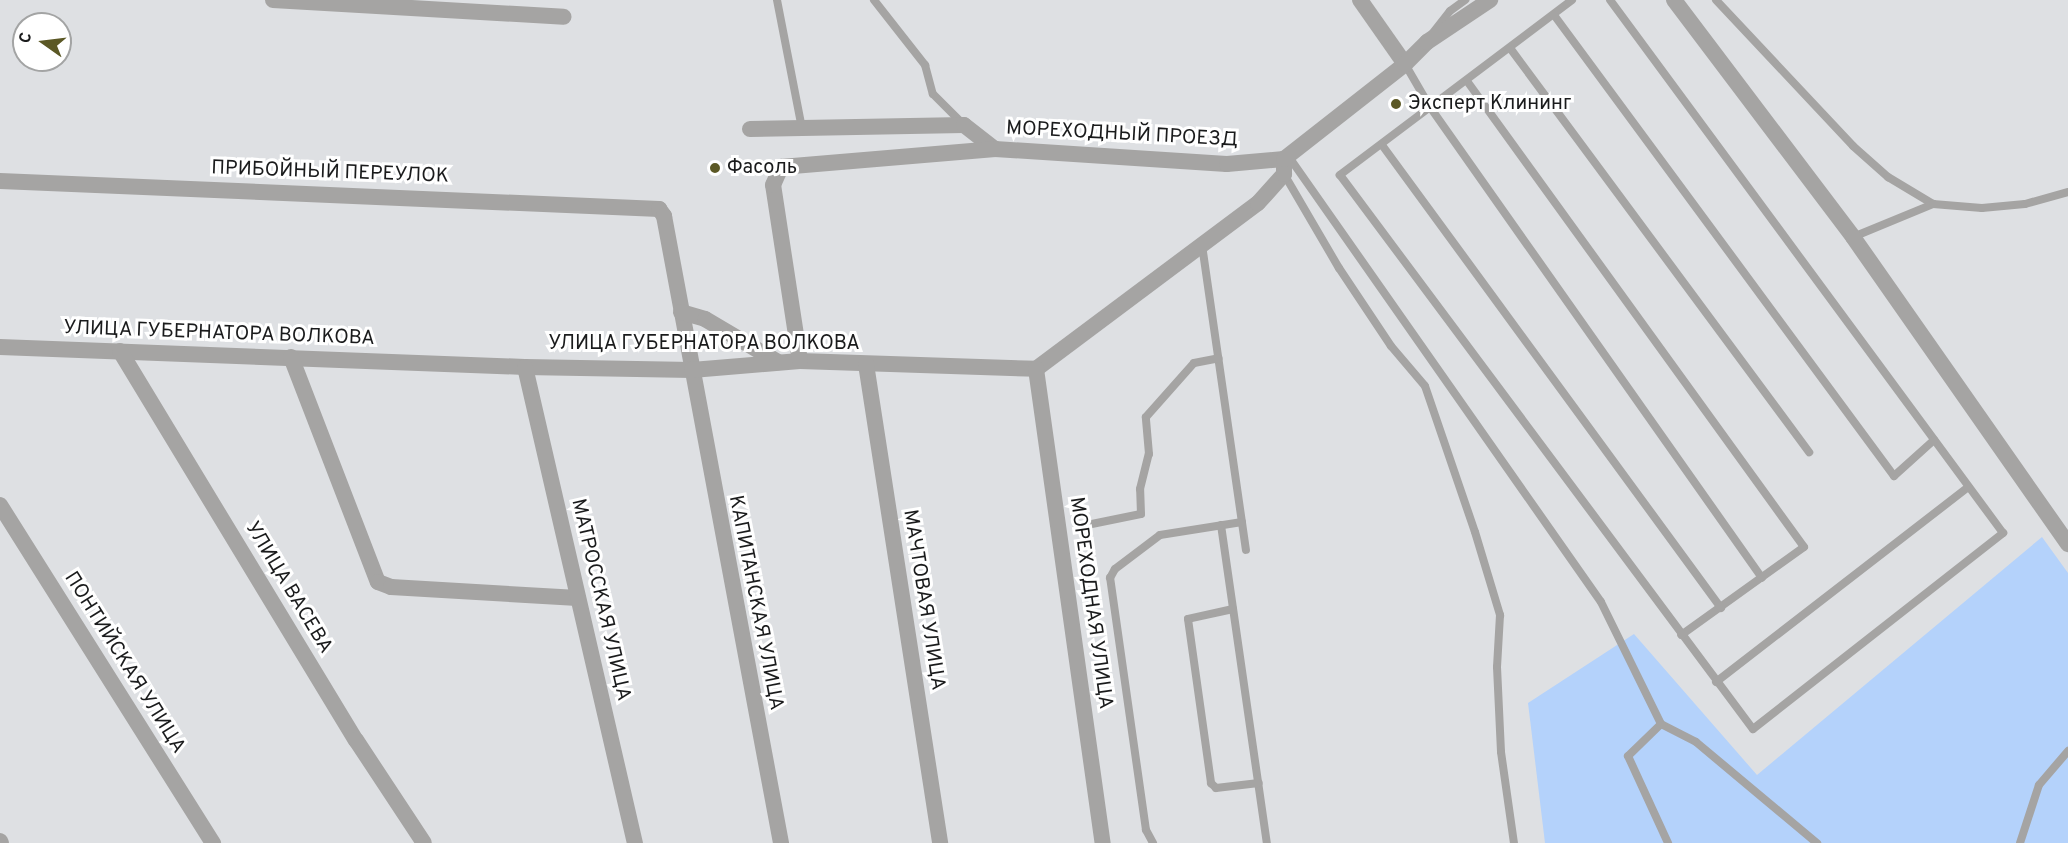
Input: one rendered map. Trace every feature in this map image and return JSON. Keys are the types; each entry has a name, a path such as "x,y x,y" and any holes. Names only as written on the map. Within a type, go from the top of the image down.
{"street":[{"path":"273,0 564,17"},
{"path":"1360,0 1405,64"},
{"path":"1036,369 1258,203 1286,163 1405,64 1427,42 1490,0"},
{"path":"1674,0 1853,237 2068,544"},
{"path":"750,129 802,130 964,125"},
{"name":"МОРЕХОДНЫЙ ПРОЕЗД","path":"964,125 995,149 1227,164 1286,163"},
{"path":"800,361 773,185 781,167 995,149"},
{"name":"ПРИБОЙНЫЙ ПЕРЕУЛОК","path":"0,181 659,209"},
{"name":"КАПИТАНСКАЯ УЛИЦА","path":"659,209 664,216 781,843"},
{"path":"681,312 705,320 779,363"},
{"name":"УЛИЦА ГУБЕРНАТОРА ВОЛКОВА","path":"0,347 525,367 692,370 800,361 1036,369"},
{"name":"УЛИЦА ВАСЕВА","path":"120,351 350,730 423,843"},
{"path":"291,357 378,582 391,587 578,598"},
{"name":"МАЧТОВАЯ УЛИЦА","path":"866,364 940,843"},
{"name":"МАТРОССКАЯ УЛИЦА","path":"525,367 634,843"},
{"name":"МОРЕХОДНАЯ УЛИЦА","path":"1036,369 1102,843"},
{"name":"ПОНТИЙСКАЯ УЛИЦА","path":"0,505 213,843"}],"lane":[{"path":"777,0 802,130"},
{"path":"874,0 925,65 933,94 964,125"},
{"path":"1427,42 1439,22 1466,0"},
{"path":"1572,0 1382,146 1340,175 1753,729 2003,533 1610,0"},
{"path":"1716,0 1853,146 1888,177 1933,204 1982,208 2025,204 2068,192"},
{"path":"1554,15 1894,476 1934,440"},
{"path":"1510,48 1809,452"},
{"path":"1405,64 1430,107 1762,578"},
{"path":"1467,81 1804,547 1681,635"},
{"path":"1382,146 1721,608"},
{"path":"1286,163 1303,183 1601,602 1661,724 1696,742 1817,843"},
{"path":"1286,163 1339,268 1391,346 1425,386 1472,522 1500,615 1497,667 1501,752 1514,843"},
{"path":"1853,237 1933,204"},
{"path":"1202,244 1246,550"},
{"path":"1082,526 1142,513 1140,489 1149,454 1146,417 1194,363 1219,358"},
{"path":"1716,682 1968,487"},
{"path":"1153,843 1146,830 1110,578 1115,569 1160,535 1242,522"},
{"path":"1221,525 1267,843"},
{"path":"1233,609 1188,619 1200,703 1213,786 1259,783"},
{"path":"1661,724 1628,756 1668,843"},
{"path":"2020,843 2039,785 2068,752"}],"shaded area":[{"path":"2042,537 2068,573 2068,843 1545,843 1528,703 1634,634 1757,775"}],"place":[{"name":"Эксперт Клининг","path":"1396,104"},
{"name":"Фасоль","path":"715,168"}]}
